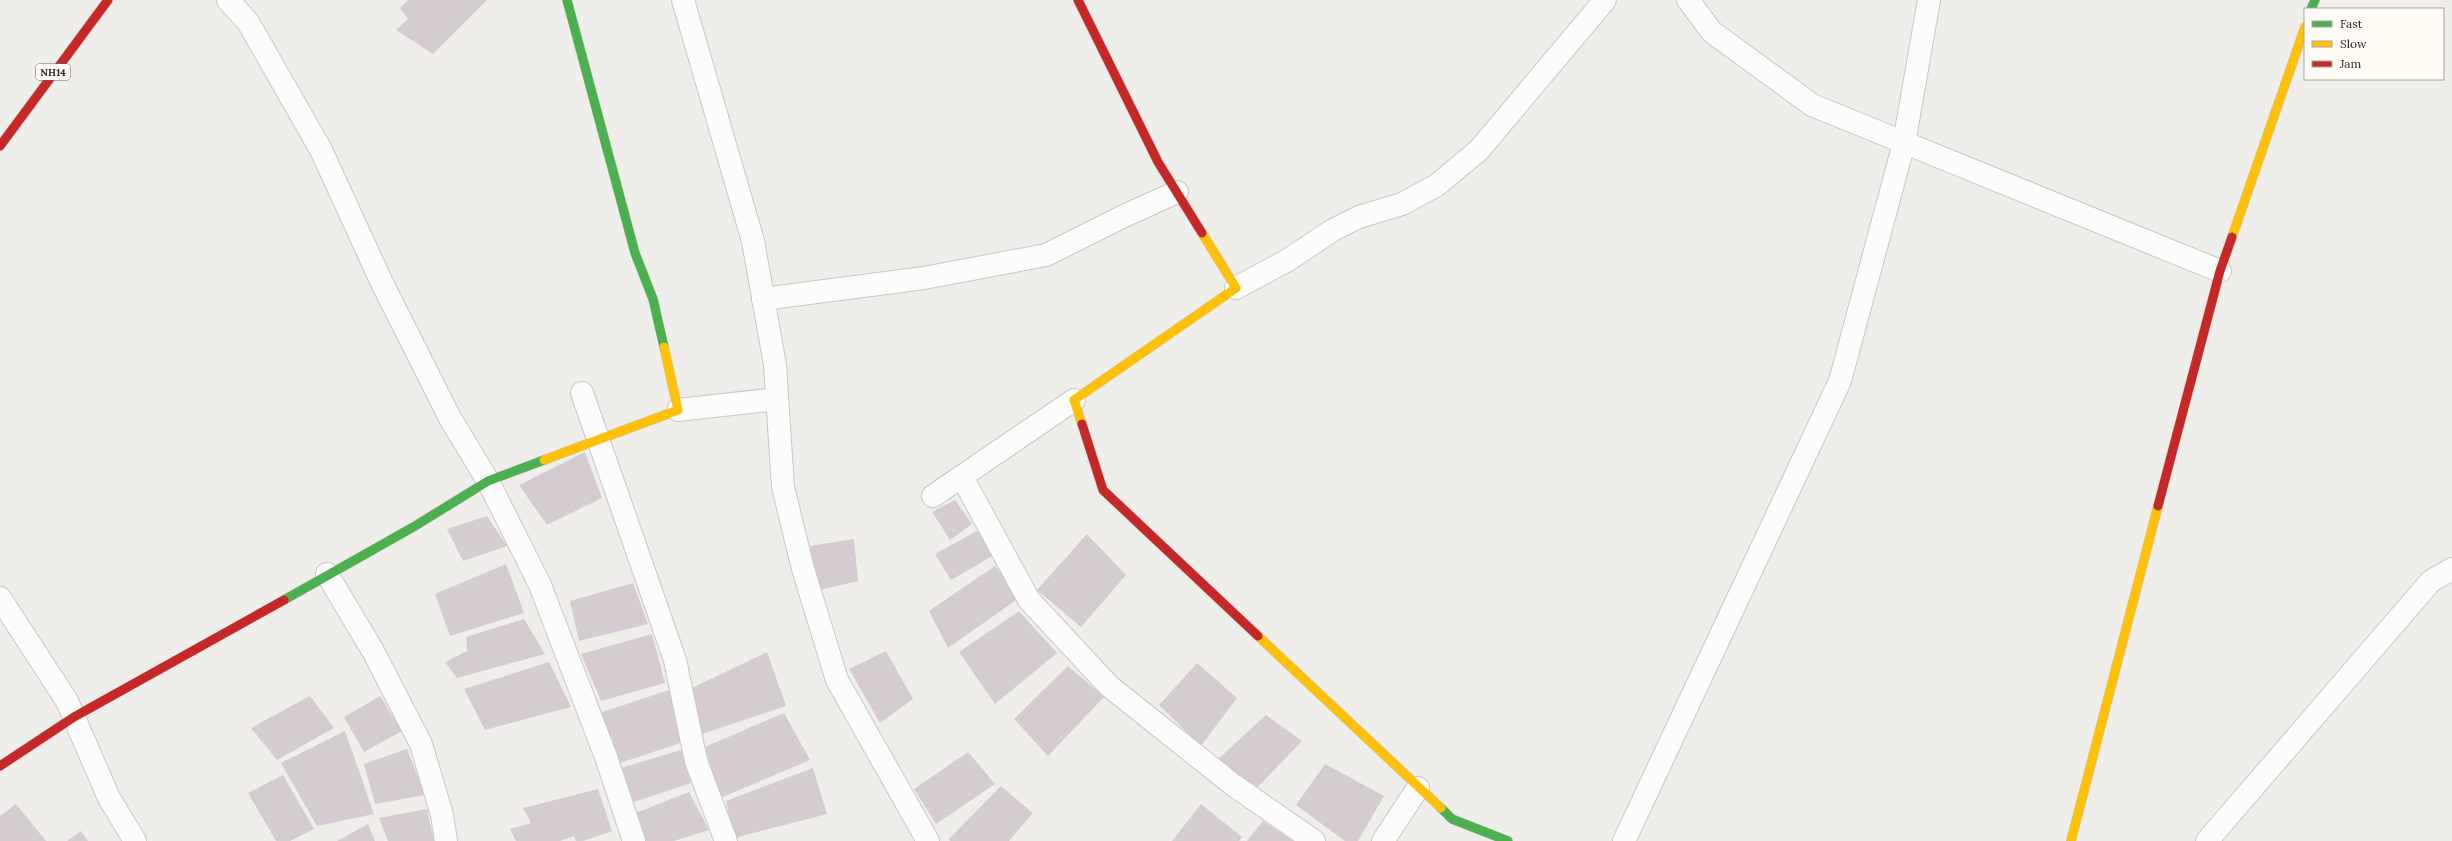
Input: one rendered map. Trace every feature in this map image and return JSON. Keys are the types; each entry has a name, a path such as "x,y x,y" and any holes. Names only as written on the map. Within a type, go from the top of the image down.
{"main road":[{"name":"NH14","path":"0,146 108,0"},
{"path":"0,766 74,717 326,574 415,526 488,481 678,410 653,299 633,246 567,0"},
{"path":"1078,0 1158,162 1236,288 1074,400 1103,490 1452,819 1508,841"},
{"path":"2071,841 2220,271 2304,30"}],"street":[{"path":"228,0 248,22 321,150 382,283 446,410 488,481 540,585 606,757 634,841"},
{"path":"683,0 753,240 775,365 783,487 803,569 838,680 928,841"},
{"path":"1236,288 1288,260 1333,230 1359,217 1402,204 1437,185 1479,150 1605,0"},
{"path":"1688,0 1712,32 1812,105 2220,271"},
{"path":"1624,841 1840,381 1904,143 1929,0"},
{"path":"764,300 924,278 1046,255 1124,216 1177,192"},
{"path":"582,393 675,660 696,761 726,841"},
{"path":"678,410 777,399"},
{"path":"933,496 1074,400"},
{"path":"962,477 1029,600 1109,686 1232,784 1314,841"},
{"path":"2207,841 2430,581 2452,569"},
{"path":"326,574 373,651 421,744 442,815 446,841"},
{"path":"0,598 67,701 109,798 135,841"},
{"path":"1383,841 1418,788"}],"building":[{"path":"408,0 487,0 433,54 396,30 408,19 400,8"},
{"path":"585,452 602,498 547,525 519,485"},
{"path":"955,500 972,524 950,540 932,512"},
{"path":"487,516 507,546 463,561 447,529"},
{"path":"977,531 996,554 951,580 935,554"},
{"path":"1087,534 1126,575 1081,627 1037,590"},
{"path":"854,539 858,581 816,591 810,546"},
{"path":"506,564 524,613 450,636 435,594"},
{"path":"995,566 1019,598 948,648 929,611"},
{"path":"633,583 648,624 579,641 570,601"},
{"path":"1019,611 1057,653 995,704 959,652"},
{"path":"524,619 545,654 457,678 445,662 467,651 466,637"},
{"path":"652,634 665,683 601,701 581,654"},
{"path":"886,651 913,699 880,723 849,669"},
{"path":"767,652 786,706 699,735 690,689"},
{"path":"549,662 571,707 485,730 464,689"},
{"path":"1197,663 1237,698 1201,746 1159,705"},
{"path":"1068,666 1104,697 1048,756 1014,719"},
{"path":"669,690 683,742 617,764 600,713"},
{"path":"310,696 334,728 277,760 251,728"},
{"path":"380,696 402,731 364,752 344,717"},
{"path":"784,713 810,760 720,798 705,747"},
{"path":"1266,715 1302,741 1255,790 1216,761"},
{"path":"345,731 374,814 317,826 281,763"},
{"path":"407,749 425,795 375,804 364,764"},
{"path":"681,750 691,783 634,802 621,768"},
{"path":"968,752 995,784 936,824 914,789"},
{"path":"1325,764 1384,796 1358,841 1345,841 1296,805"},
{"path":"813,768 827,814 734,838 726,801"},
{"path":"283,775 314,829 290,841 276,841 248,793"},
{"path":"1001,786 1033,813 1009,841 950,841 949,839"},
{"path":"598,789 612,831 583,841 576,841 574,836 560,841 516,841 510,829 531,823 523,808"},
{"path":"689,792 709,830 674,841 644,841 633,814"},
{"path":"16,804 46,841 0,841 0,816"},
{"path":"1201,804 1242,837 1239,841 1172,841"},
{"path":"427,809 434,841 388,841 379,818"},
{"path":"1263,821 1293,841 1247,841"},
{"path":"368,824 375,841 337,841"},
{"path":"81,831 88,841 67,841"}],"traffic: fast":[{"path":"567,0 635,253 653,299 664,347"},
{"path":"2311,8 2315,0"},
{"path":"284,600 415,526 488,481 544,460"},
{"path":"1441,808 1452,819 1508,841"}],"traffic: slow":[{"path":"2232,237 2304,30"},
{"path":"1082,424 1074,400 1236,288 1202,233"},
{"path":"544,460 678,410 664,347"},
{"path":"2071,841 2158,506"},
{"path":"1258,636 1441,808"}],"traffic: jam":[{"path":"0,146 108,0"},
{"path":"1078,0 1158,162 1202,233"},
{"path":"2158,506 2220,271 2232,237"},
{"path":"1082,424 1103,490 1258,636"},
{"path":"0,766 74,717 284,600"}]}
